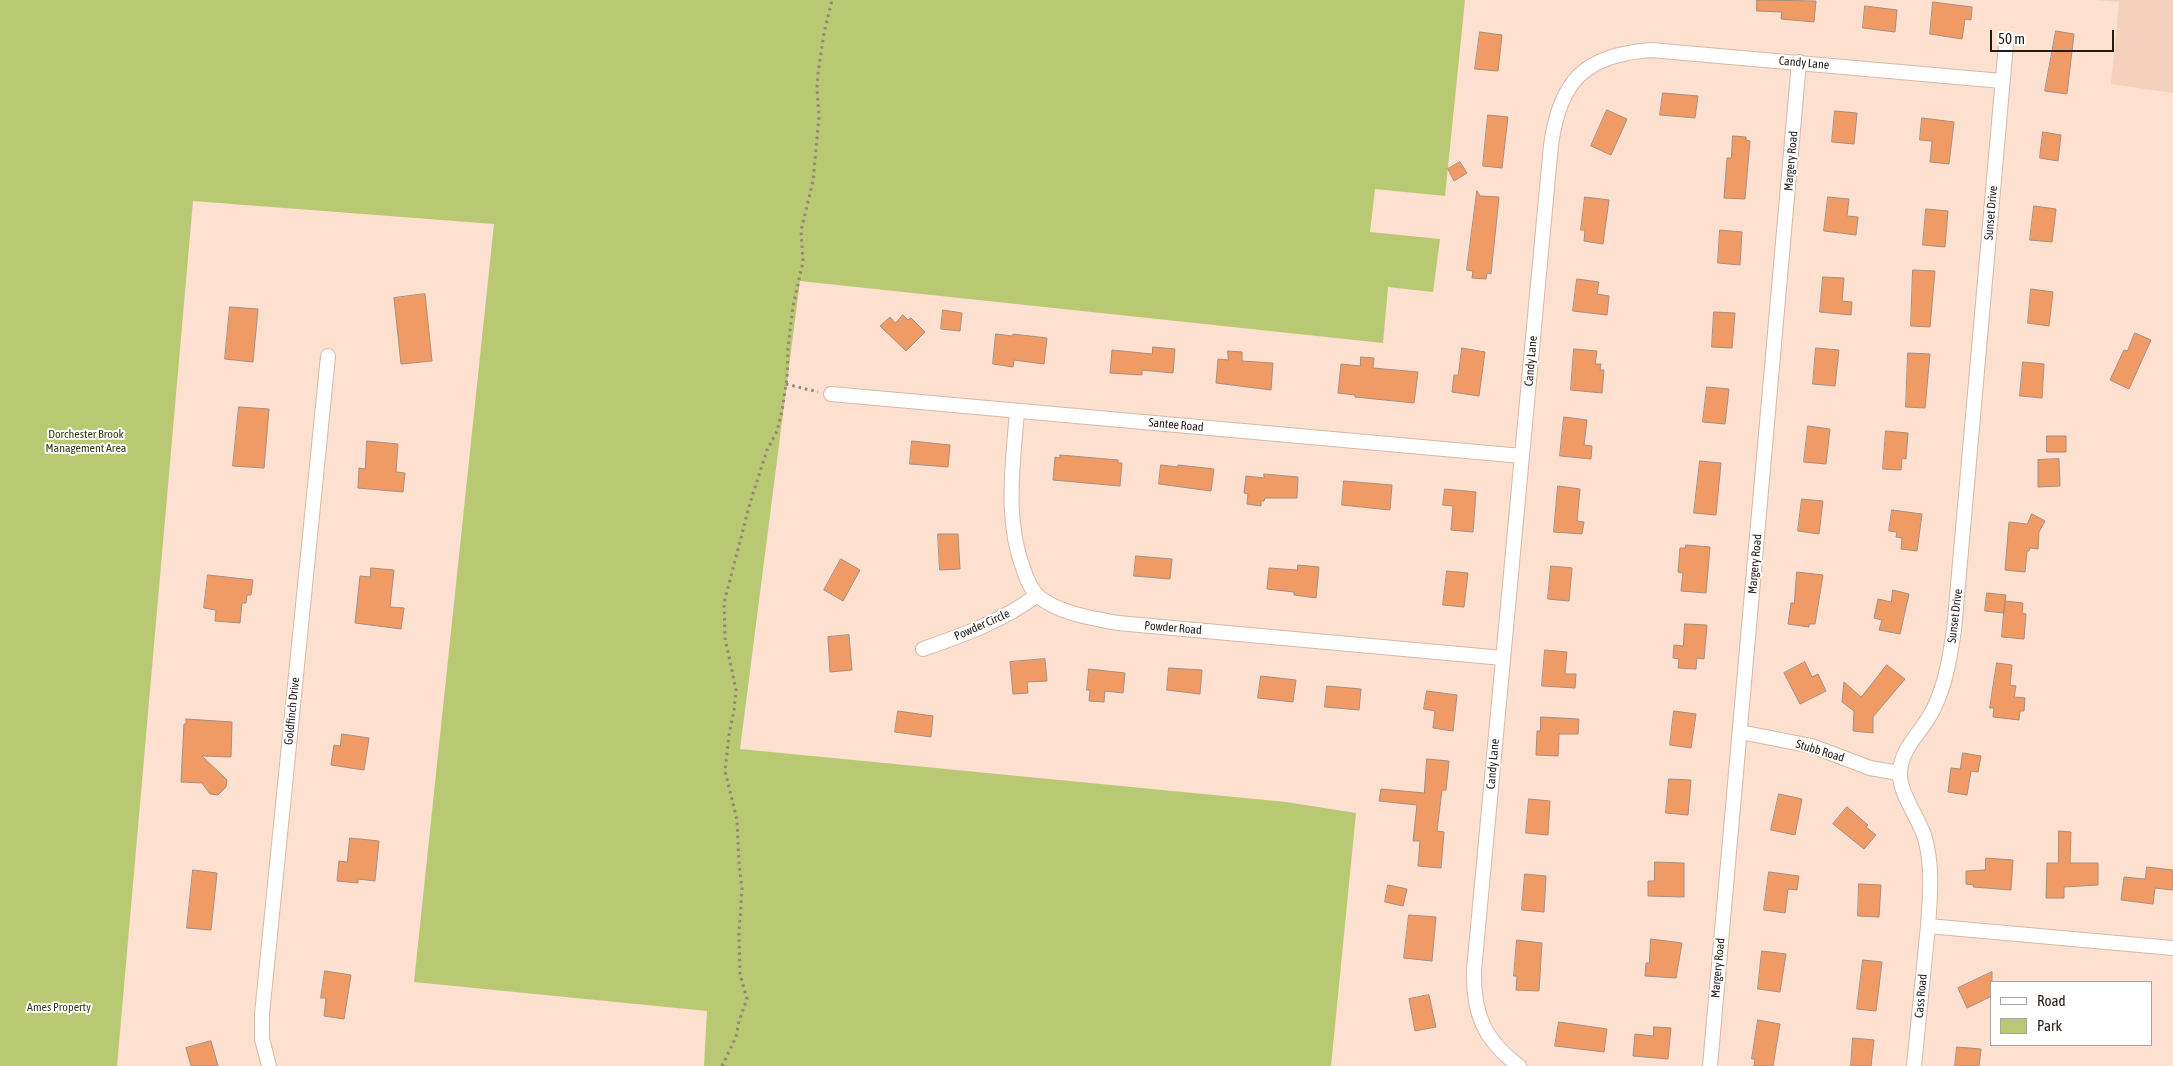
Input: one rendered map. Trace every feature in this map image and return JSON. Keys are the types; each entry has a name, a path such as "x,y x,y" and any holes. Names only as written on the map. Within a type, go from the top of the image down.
{"street":[{"name":"Sunset Drive","path":"1899,773 1902,758 1933,710 1940,695 1948,666 1954,630 2006,44"},
{"name":"Candy Lane","path":"1519,1066 1500,1050 1483,1028 1476,1011 1473,992 1551,145 1558,110 1570,84 1591,65 1613,56 1636,51 1666,50 2002,81"},
{"name":"Margery Road","path":"1710,1066 1799,62"},
{"name":"Goldfinch Drive","path":"269,1066 262,1040 262,1014 328,356"},
{"name":"Santee Road","path":"831,394 1522,456"},
{"path":"1017,411 1011,519 1027,580 1037,595"},
{"name":"Powder Circle","path":"924,649 964,635 1000,619 1037,595"},
{"name":"Powder Road","path":"1037,595 1069,612 1118,623 1503,658"},
{"name":"Stubb Road","path":"1740,732 1812,746 1870,768 1899,773"},
{"path":"1899,773 1902,787 1924,836 1928,852 1931,892 1928,926 2173,948"},
{"name":"Cass Road","path":"1914,1066 1928,926"}],"path":[{"path":"722,1066 736,1037 739,1021 747,999 740,974 739,934 742,889 737,820 725,772 736,690 725,638 724,603 760,469 777,431 786,384 793,306 803,262 801,231 813,181 818,117 818,73 824,33 832,0"},
{"path":"786,384 831,394"}],"shaded area":[{"path":"2096,0 2173,0 2173,93 2111,84 2119,2"}],"green space":[{"path":"0,0 1465,0 1445,196 1375,189 1370,232 1440,239 1433,292 1388,287 1383,343 800,281 740,749 1286,802 1356,813 1331,1066 704,1066 707,1011 414,982 494,224 193,201 117,1066 0,1066"}],"building":[{"path":"1757,0 1816,1 1814,22 1781,19 1782,12 1757,11"},
{"path":"1933,2 1972,7 1971,20 1965,19 1962,39 1930,34"},
{"path":"1865,6 1897,10 1895,32 1863,28"},
{"path":"2056,31 2074,34 2067,94 2045,91"},
{"path":"1480,32 1502,35 1498,71 1475,69"},
{"path":"1663,93 1698,96 1695,118 1660,115"},
{"path":"1607,110 1627,119 1611,155 1591,146"},
{"path":"1835,111 1857,113 1854,144 1832,142"},
{"path":"1488,115 1508,117 1502,168 1483,166"},
{"path":"1922,118 1954,122 1949,164 1930,162 1932,141 1920,140"},
{"path":"2043,132 2061,135 2058,161 2040,158"},
{"path":"1733,136 1746,137 1746,140 1750,141 1745,199 1724,198 1727,158 1731,158"},
{"path":"1460,162 1467,173 1454,181 1448,169"},
{"path":"1477,191 1480,196 1499,197 1491,274 1487,273 1486,279 1472,278 1473,271 1467,270"},
{"path":"1585,197 1609,200 1603,244 1584,241 1585,230 1581,230"},
{"path":"1828,197 1849,199 1847,216 1858,217 1856,235 1824,231"},
{"path":"2034,206 2056,209 2052,242 2030,240"},
{"path":"1926,209 1948,211 1945,247 1923,245"},
{"path":"1720,230 1742,232 1740,265 1718,263"},
{"path":"1913,270 1935,271 1930,327 1911,326"},
{"path":"1823,277 1844,278 1842,301 1852,302 1851,315 1820,312"},
{"path":"1577,279 1599,282 1597,294 1609,296 1607,315 1573,311"},
{"path":"2031,289 2053,292 2049,326 2028,323"},
{"path":"425,294 432,361 401,364 394,298"},
{"path":"230,307 258,309 253,362 225,359"},
{"path":"943,310 962,313 960,331 941,329"},
{"path":"1714,312 1735,313 1732,348 1712,347"},
{"path":"903,315 908,320 911,318 925,332 906,351 880,326 890,317 895,323"},
{"path":"2135,333 2151,340 2129,389 2110,380 2124,350 2127,351"},
{"path":"996,334 1047,338 1044,364 1014,360 1013,367 993,364"},
{"path":"1153,347 1175,349 1173,373 1142,370 1142,375 1110,373 1112,350 1152,354"},
{"path":"1462,348 1485,352 1479,396 1452,392 1454,375 1458,375"},
{"path":"1816,348 1839,350 1835,386 1813,384"},
{"path":"1574,349 1597,351 1595,364 1601,364 1600,370 1604,370 1602,393 1571,390"},
{"path":"1228,351 1242,352 1242,361 1273,363 1271,390 1216,383 1218,359 1228,360"},
{"path":"1908,353 1930,354 1925,408 1906,407"},
{"path":"1361,357 1374,358 1373,368 1418,372 1414,403 1355,397 1355,395 1338,393 1341,364 1360,366"},
{"path":"2023,362 2044,364 2042,398 2020,396"},
{"path":"1707,387 1729,389 1725,424 1703,422"},
{"path":"239,407 269,409 264,468 233,466"},
{"path":"1564,417 1587,420 1584,445 1592,446 1591,459 1560,456"},
{"path":"1808,426 1830,429 1826,464 1804,462"},
{"path":"1886,431 1908,433 1906,459 1902,458 1901,470 1883,469"},
{"path":"2047,436 2066,436 2066,452 2047,452"},
{"path":"367,441 398,444 396,472 405,473 403,492 358,488 359,468 365,469"},
{"path":"912,441 950,445 948,467 910,464"},
{"path":"1060,455 1118,460 1118,463 1122,463 1120,486 1053,480 1055,457 1060,458"},
{"path":"2059,459 2060,486 2038,487 2038,460"},
{"path":"1700,461 1721,463 1716,515 1694,513"},
{"path":"1161,465 1214,469 1211,491 1159,484"},
{"path":"1264,474 1298,477 1297,498 1265,498 1264,501 1261,501 1261,506 1247,504 1248,494 1244,493 1246,476 1264,478"},
{"path":"1344,481 1392,485 1390,510 1342,505"},
{"path":"1558,486 1580,489 1577,521 1584,522 1582,534 1554,532"},
{"path":"1445,489 1476,492 1473,532 1451,530 1453,506 1443,505"},
{"path":"1802,499 1823,501 1819,534 1798,531"},
{"path":"1892,510 1922,514 1917,551 1901,549 1902,538 1896,537 1897,532 1889,531"},
{"path":"2032,514 2045,521 2039,532 2038,549 2030,548 2027,551 2025,572 2005,570 2009,522 2027,524"},
{"path":"938,534 958,534 960,569 940,570"},
{"path":"1686,545 1710,547 1706,593 1681,591 1683,573 1678,572 1680,548 1685,548"},
{"path":"1136,556 1172,559 1170,579 1134,576"},
{"path":"841,559 860,570 843,601 824,590"},
{"path":"1298,565 1319,567 1316,598 1294,595 1294,592 1267,589 1269,568 1297,570"},
{"path":"1551,566 1572,568 1569,601 1548,599"},
{"path":"371,568 394,570 390,607 404,608 401,629 355,623 360,576 370,577"},
{"path":"1447,571 1468,573 1464,607 1443,605"},
{"path":"1797,572 1823,575 1815,624 1809,624 1809,627 1788,624 1791,603 1794,603"},
{"path":"208,575 253,580 251,595 247,595 246,603 242,603 240,623 215,621 216,610 204,608"},
{"path":"1893,590 1909,594 1900,634 1879,630 1882,620 1874,618 1878,599 1891,602"},
{"path":"1987,593 2006,595 2004,613 1985,611"},
{"path":"2005,601 2023,603 2022,613 2026,614 2024,639 2002,637"},
{"path":"1685,624 1707,625 1704,659 1697,658 1696,669 1678,668 1679,659 1673,658 1674,645 1683,646"},
{"path":"849,635 852,670 830,672 828,637"},
{"path":"1545,650 1567,652 1565,674 1576,674 1575,688 1542,686"},
{"path":"1045,659 1047,681 1027,682 1028,693 1013,694 1010,662"},
{"path":"1805,662 1812,677 1818,674 1826,691 1800,704 1784,673"},
{"path":"1997,663 2012,665 2010,685 2016,686 2014,697 2025,698 2024,711 2020,711 2019,720 1993,717 1994,708 1990,708"},
{"path":"1887,665 1905,679 1873,717 1873,733 1853,731 1854,711 1842,702 1844,682 1861,697"},
{"path":"1169,668 1202,670 1200,694 1167,690"},
{"path":"1089,669 1125,673 1123,693 1105,691 1104,702 1089,701 1090,690 1087,690"},
{"path":"1261,676 1296,680 1293,702 1258,698"},
{"path":"1327,686 1361,689 1359,710 1325,707"},
{"path":"1427,691 1457,695 1453,731 1433,728 1435,711 1424,709"},
{"path":"898,711 933,716 931,737 895,732"},
{"path":"1674,711 1696,714 1691,748 1670,745"},
{"path":"1541,717 1579,719 1578,734 1559,734 1558,756 1536,755 1537,731 1540,731"},
{"path":"186,719 232,722 231,757 202,756 227,780 226,787 218,795 210,794 202,783 181,782 184,724 186,724"},
{"path":"342,734 369,738 364,770 331,765 334,745 340,746"},
{"path":"1963,753 1981,756 1978,772 1971,771 1967,795 1948,792 1951,768 1960,769"},
{"path":"1427,759 1449,761 1446,790 1442,790 1437,831 1444,832 1441,868 1418,866 1420,841 1413,841 1417,805 1379,801 1381,789 1424,793"},
{"path":"1669,779 1691,780 1688,815 1666,813"},
{"path":"1779,794 1802,799 1795,835 1771,830"},
{"path":"1529,799 1550,801 1548,835 1526,833"},
{"path":"1847,807 1868,825 1866,827 1876,835 1864,849 1833,824"},
{"path":"2059,831 2071,832 2070,863 2098,863 2098,885 2064,887 2064,898 2046,898 2047,863 2058,863"},
{"path":"350,838 379,841 375,881 358,879 358,883 337,881 339,861 347,862"},
{"path":"1986,858 2013,860 2011,890 1973,887 1974,885 1966,884 1966,871 1985,870"},
{"path":"1655,862 1684,863 1684,897 1648,896 1648,881 1654,881"},
{"path":"2147,867 2173,870 2173,890 2155,888 2153,904 2121,900 2124,877 2145,879"},
{"path":"193,870 217,873 211,930 187,928"},
{"path":"1769,872 1799,876 1797,890 1788,889 1785,913 1764,910"},
{"path":"1525,874 1546,876 1544,912 1522,910"},
{"path":"1859,884 1881,885 1879,917 1858,916"},
{"path":"1388,885 1407,889 1403,906 1385,902"},
{"path":"1409,915 1436,917 1432,961 1404,958"},
{"path":"1651,939 1682,943 1676,978 1645,976 1646,963 1649,963"},
{"path":"1517,940 1542,943 1539,991 1516,990 1517,976 1514,976"},
{"path":"1762,951 1786,954 1780,992 1758,989"},
{"path":"1863,960 1882,962 1876,1011 1857,1009"},
{"path":"325,971 351,975 344,1019 324,1016 326,998 321,998"},
{"path":"1992,972 1990,997 1967,1008 1958,988"},
{"path":"1429,995 1436,1027 1415,1031 1409,999"},
{"path":"1758,1020 1780,1024 1773,1066 1754,1066 1755,1059 1752,1059"},
{"path":"1559,1022 1607,1029 1604,1052 1555,1046"},
{"path":"1654,1027 1671,1028 1668,1059 1633,1056 1635,1034 1653,1036"},
{"path":"1853,1038 1874,1040 1871,1066 1851,1066"},
{"path":"211,1041 218,1066 191,1066 186,1048"},
{"path":"1957,1047 1981,1049 1979,1066 1955,1066"}],"park label":[{"name":"Dorchester Brook Management Area","path":"86,441"},
{"name":"Ames Property","path":"59,1007"}]}
